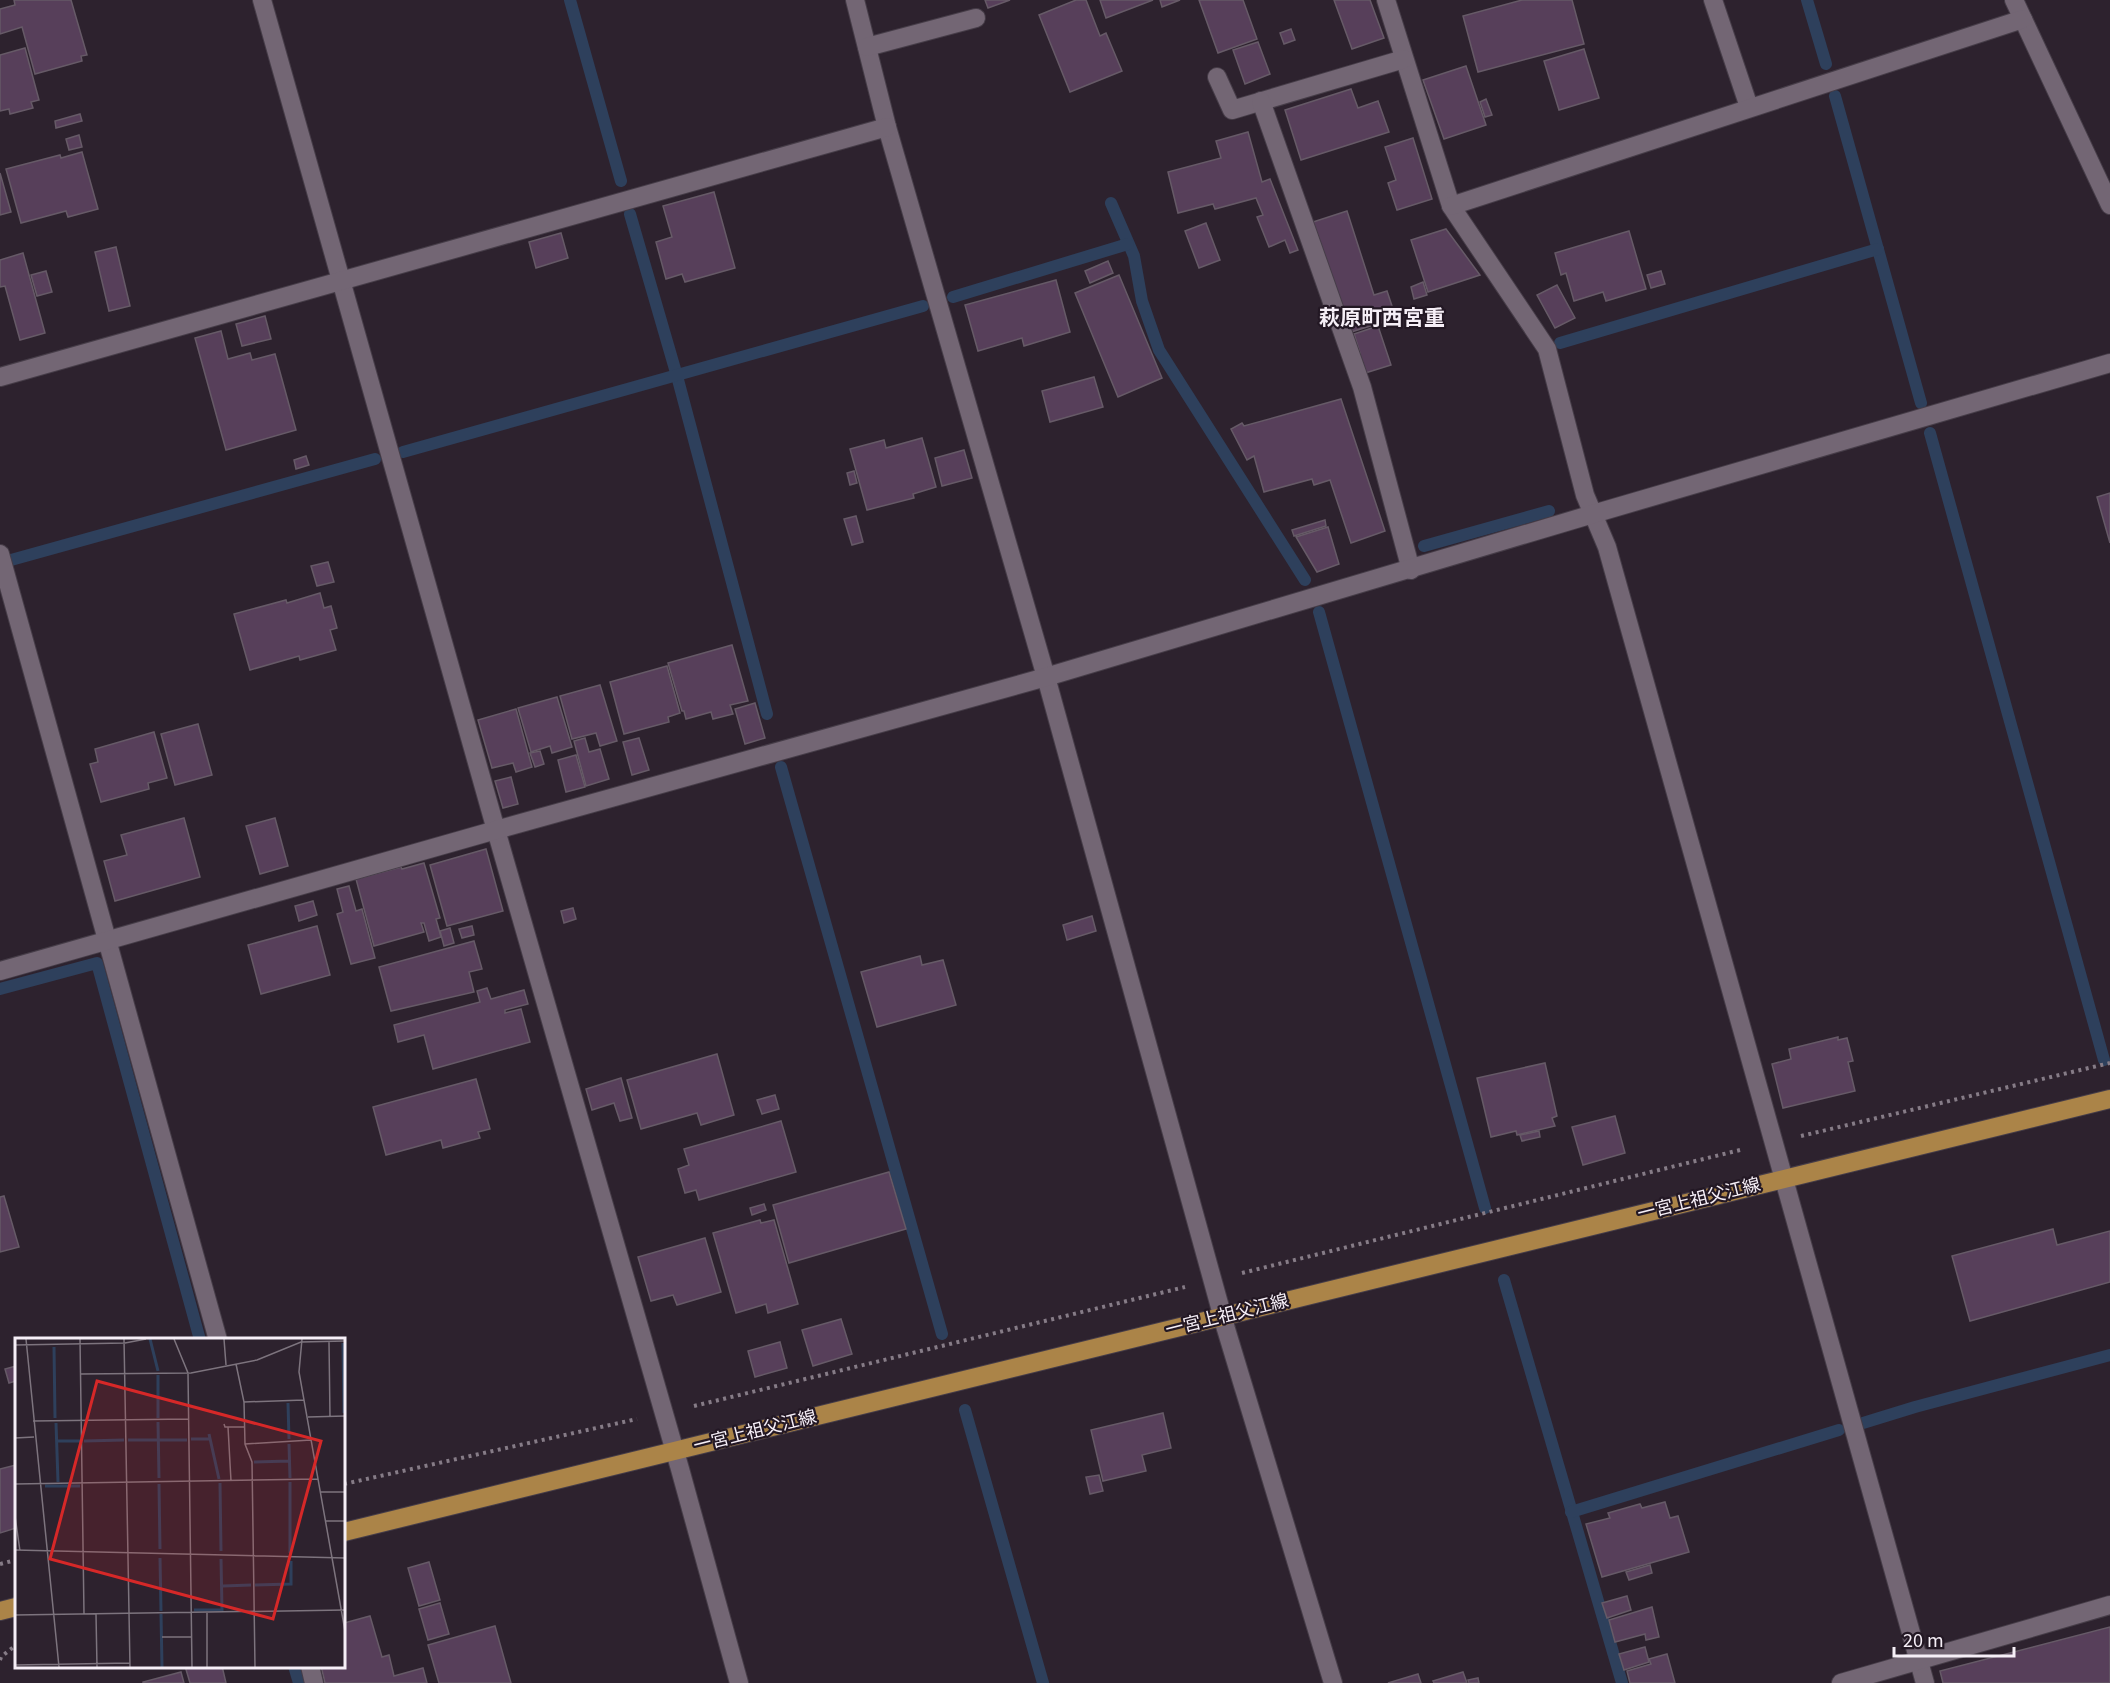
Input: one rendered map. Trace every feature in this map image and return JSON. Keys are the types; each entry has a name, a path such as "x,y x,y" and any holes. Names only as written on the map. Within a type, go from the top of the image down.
{"main road":[{"name":"一宮上祖父江線","path":"345,1532 2110,1098"},
{"path":"0,1611 15,1607"}],"street":[{"path":"262,0 496,830 675,1450 739,1683"},
{"path":"855,0 887,127 1046,677 1222,1316 1333,1683"},
{"path":"1386,0 1451,206 1547,349 1586,495 1607,547 1925,1683"},
{"path":"1713,0 1749,107"},
{"path":"2014,0 2110,205"},
{"path":"867,46 976,18"},
{"path":"1451,206 2023,19"},
{"path":"1218,78 1232,110 1404,59"},
{"path":"1261,101 1362,387 1411,570"},
{"path":"0,377 887,127"},
{"path":"0,972 496,830 1046,677 2110,363"},
{"path":"0,554 217,1338"},
{"path":"1840,1683 2110,1605"},
{"path":"310,1668 314,1683"}],"path":[{"path":"345,1484 664,1413 2110,1063"},
{"path":"0,1564 15,1560"},
{"path":"0,1660 15,1646"}],"building":[{"path":"14,0 71,0 87,55 81,56 82,61 35,74 22,27 0,34 0,9 15,5"},
{"path":"985,0 1010,0 988,8"},
{"path":"1076,0 1086,0 1100,36 1106,33 1122,71 1070,92 1039,15"},
{"path":"1100,0 1153,0 1106,18"},
{"path":"1160,0 1180,0 1162,7"},
{"path":"1199,0 1243,0 1257,39 1218,53"},
{"path":"1334,0 1370,0 1384,38 1352,49"},
{"path":"1522,0 1572,0 1584,44 1478,72 1463,16"},
{"path":"1291,29 1295,40 1284,44 1280,33"},
{"path":"1258,42 1270,74 1245,84 1233,50"},
{"path":"25,48 39,100 31,102 33,108 10,114 9,109 0,111 0,55"},
{"path":"1584,49 1599,98 1559,110 1544,61"},
{"path":"1466,66 1486,125 1444,139 1423,80"},
{"path":"1351,89 1358,108 1378,101 1389,132 1301,160 1285,110"},
{"path":"1486,99 1492,115 1485,117 1480,102"},
{"path":"80,114 82,121 56,128 55,121"},
{"path":"1248,132 1262,182 1270,179 1298,250 1290,253 1285,240 1269,247 1257,217 1263,215 1256,198 1215,209 1213,204 1178,213 1168,172 1221,158 1216,141"},
{"path":"79,135 82,147 69,150 66,139"},
{"path":"1413,138 1432,199 1397,210 1388,183 1396,180 1385,147"},
{"path":"82,152 98,209 68,217 66,211 21,223 6,169 60,155 61,158"},
{"path":"0,173 11,212 0,215"},
{"path":"714,192 735,268 685,282 682,274 666,279 656,242 672,237 663,206"},
{"path":"1347,211 1374,295 1387,291 1396,318 1348,333 1313,222"},
{"path":"1206,223 1220,260 1199,268 1185,231"},
{"path":"1446,229 1480,275 1428,292 1411,240"},
{"path":"1629,231 1646,289 1606,301 1603,292 1574,301 1566,273 1561,275 1555,253"},
{"path":"561,233 568,258 536,268 529,242"},
{"path":"116,247 130,306 109,311 95,252"},
{"path":"23,253 45,333 20,340 5,286 0,287 0,260"},
{"path":"1108,261 1113,273 1090,283 1085,271"},
{"path":"46,271 52,292 37,296 31,275"},
{"path":"1661,271 1665,284 1651,288 1647,275"},
{"path":"1119,275 1162,378 1118,397 1075,293"},
{"path":"1056,280 1070,332 1024,346 1022,338 978,351 965,305"},
{"path":"1423,282 1427,295 1414,299 1411,287"},
{"path":"1557,285 1575,318 1555,328 1537,295"},
{"path":"265,316 271,339 242,346 236,324"},
{"path":"1378,326 1391,365 1362,374 1356,355 1360,353 1354,334"},
{"path":"221,331 228,359 250,353 252,360 275,354 296,430 226,450 195,338"},
{"path":"1094,377 1103,407 1050,422 1042,391"},
{"path":"1341,399 1385,531 1351,543 1330,480 1314,485 1312,479 1264,492 1254,456 1247,460 1231,429 1242,423 1244,426"},
{"path":"922,438 936,487 913,494 914,498 867,510 850,449 884,440 886,448"},
{"path":"964,450 972,478 942,486 935,458"},
{"path":"306,456 309,465 296,469 294,460"},
{"path":"854,471 857,483 850,485 847,473"},
{"path":"2110,493 2110,543 2097,497"},
{"path":"856,516 863,542 852,545 844,519"},
{"path":"1325,520 1326,526 1294,536 1292,530"},
{"path":"1328,527 1339,564 1317,572 1296,537"},
{"path":"328,562 334,582 317,586 311,566"},
{"path":"320,593 324,608 331,606 337,628 330,630 336,650 300,660 299,656 250,670 234,614 286,600 287,603"},
{"path":"732,645 748,701 730,705 733,714 713,719 711,712 686,719 668,663"},
{"path":"667,666 680,713 668,717 669,722 624,734 610,682"},
{"path":"600,685 617,741 600,746 596,733 572,739 560,696"},
{"path":"557,697 572,747 552,753 550,746 531,752 518,708"},
{"path":"755,703 765,738 745,744 735,709"},
{"path":"516,709 532,767 516,772 513,763 492,768 478,720"},
{"path":"198,724 212,775 175,785 161,734"},
{"path":"154,732 167,778 148,783 149,789 101,802 90,764 98,762 95,749"},
{"path":"585,738 589,752 600,749 609,779 586,786 574,741"},
{"path":"639,738 649,770 632,775 623,742"},
{"path":"540,751 544,764 535,767 530,753"},
{"path":"576,755 585,787 566,792 558,760"},
{"path":"511,777 518,804 503,808 495,781"},
{"path":"184,818 200,877 115,901 104,861 127,855 121,835"},
{"path":"275,818 288,866 260,874 246,826"},
{"path":"486,849 503,911 447,926 430,865"},
{"path":"424,863 440,918 436,919 441,937 429,941 424,923 421,923 424,932 374,946 356,879"},
{"path":"349,886 356,911 362,909 375,958 351,964 337,914 343,912 337,889"},
{"path":"313,901 317,915 299,921 295,906"},
{"path":"573,908 576,919 564,923 561,911"},
{"path":"1092,916 1096,931 1067,940 1063,925"},
{"path":"317,926 330,975 261,994 248,945"},
{"path":"472,926 474,935 462,938 459,929"},
{"path":"450,928 454,943 444,946 440,931"},
{"path":"474,941 482,969 469,972 474,992 391,1011 379,967"},
{"path":"920,956 922,965 943,960 956,1005 877,1027 861,972"},
{"path":"487,988 491,999 524,990 528,1004 505,1010 505,1013 521,1009 530,1042 433,1069 424,1035 398,1042 394,1025 480,1002 477,991"},
{"path":"1838,1037 1838,1040 1847,1038 1853,1061 1848,1062 1855,1091 1783,1108 1772,1064 1791,1059 1789,1049"},
{"path":"717,1054 734,1115 701,1125 697,1113 641,1129 627,1080"},
{"path":"1545,1063 1557,1116 1552,1118 1555,1126 1517,1135 1516,1131 1491,1137 1477,1078"},
{"path":"621,1078 632,1118 620,1121 614,1103 592,1110 586,1089"},
{"path":"476,1079 490,1129 478,1132 480,1138 443,1148 441,1140 386,1155 373,1107"},
{"path":"775,1095 779,1109 762,1114 757,1100"},
{"path":"1615,1116 1625,1153 1583,1165 1572,1127"},
{"path":"781,1121 796,1172 699,1200 696,1190 685,1193 678,1169 689,1165 684,1149"},
{"path":"1539,1131 1540,1137 1522,1141 1520,1135"},
{"path":"889,1172 906,1229 789,1263 773,1205"},
{"path":"4,1196 19,1247 0,1252 0,1197"},
{"path":"764,1204 766,1210 752,1215 750,1208"},
{"path":"760,1220 761,1223 774,1220 798,1304 768,1313 766,1304 736,1313 713,1233"},
{"path":"2053,1229 2057,1245 2110,1231 2110,1282 1970,1321 1952,1256"},
{"path":"705,1238 721,1292 677,1305 673,1295 651,1301 638,1257"},
{"path":"841,1319 852,1354 813,1366 802,1330"},
{"path":"780,1342 787,1368 755,1377 748,1351"},
{"path":"15,1366 15,1381 9,1383 5,1369"},
{"path":"1163,1413 1171,1448 1142,1455 1146,1471 1103,1481 1091,1430"},
{"path":"15,1465 15,1528 0,1533 0,1469"},
{"path":"1099,1475 1103,1491 1090,1494 1086,1477"},
{"path":"1665,1502 1670,1518 1678,1516 1689,1552 1602,1577 1586,1524 1610,1518 1608,1513 1640,1504 1642,1508"},
{"path":"429,1562 440,1600 419,1606 408,1568"},
{"path":"1650,1565 1652,1573 1629,1580 1626,1572"},
{"path":"1627,1596 1631,1610 1607,1618 1602,1603"},
{"path":"440,1603 449,1634 428,1640 419,1609"},
{"path":"1652,1607 1659,1637 1646,1640 1645,1634 1615,1642 1609,1620"},
{"path":"370,1616 382,1657 389,1655 394,1676 423,1668 427,1683 325,1683 321,1668 345,1668 345,1623"},
{"path":"495,1626 511,1683 439,1683 428,1645"},
{"path":"2110,1627 2110,1683 1943,1683 1940,1671"},
{"path":"1645,1647 1649,1662 1624,1670 1619,1654"},
{"path":"1667,1654 1675,1683 1630,1683 1627,1671 1651,1664 1649,1659"},
{"path":"186,1668 222,1668 226,1683 190,1683"},
{"path":"181,1672 184,1683 143,1683 143,1682"},
{"path":"1463,1672 1467,1683 1434,1683 1433,1681"},
{"path":"1418,1674 1421,1683 1388,1683"},
{"path":"1478,1678 1479,1683 1469,1683 1468,1680"}],"waterway":[{"path":"570,0 621,181"},
{"path":"1807,0 1826,64"},
{"path":"1835,96 1921,403"},
{"path":"1111,203 1134,256 1142,301 1159,350 1305,580"},
{"path":"630,214 677,376 767,714"},
{"path":"953,297 1128,244"},
{"path":"1560,343 1878,249"},
{"path":"403,452 923,306"},
{"path":"1930,433 2104,1060"},
{"path":"11,560 375,459"},
{"path":"1424,546 1549,511"},
{"path":"1319,612 1485,1208"},
{"path":"781,767 942,1334"},
{"path":"0,989 97,963 199,1338"},
{"path":"1504,1280 1622,1683"},
{"path":"1863,1423 2110,1355"},
{"path":"965,1410 1043,1683"},
{"path":"1571,1512 1839,1430"},
{"path":"295,1668 299,1683"}],"district":[{"name":"萩原町西宮重","path":"1382,318"}]}
